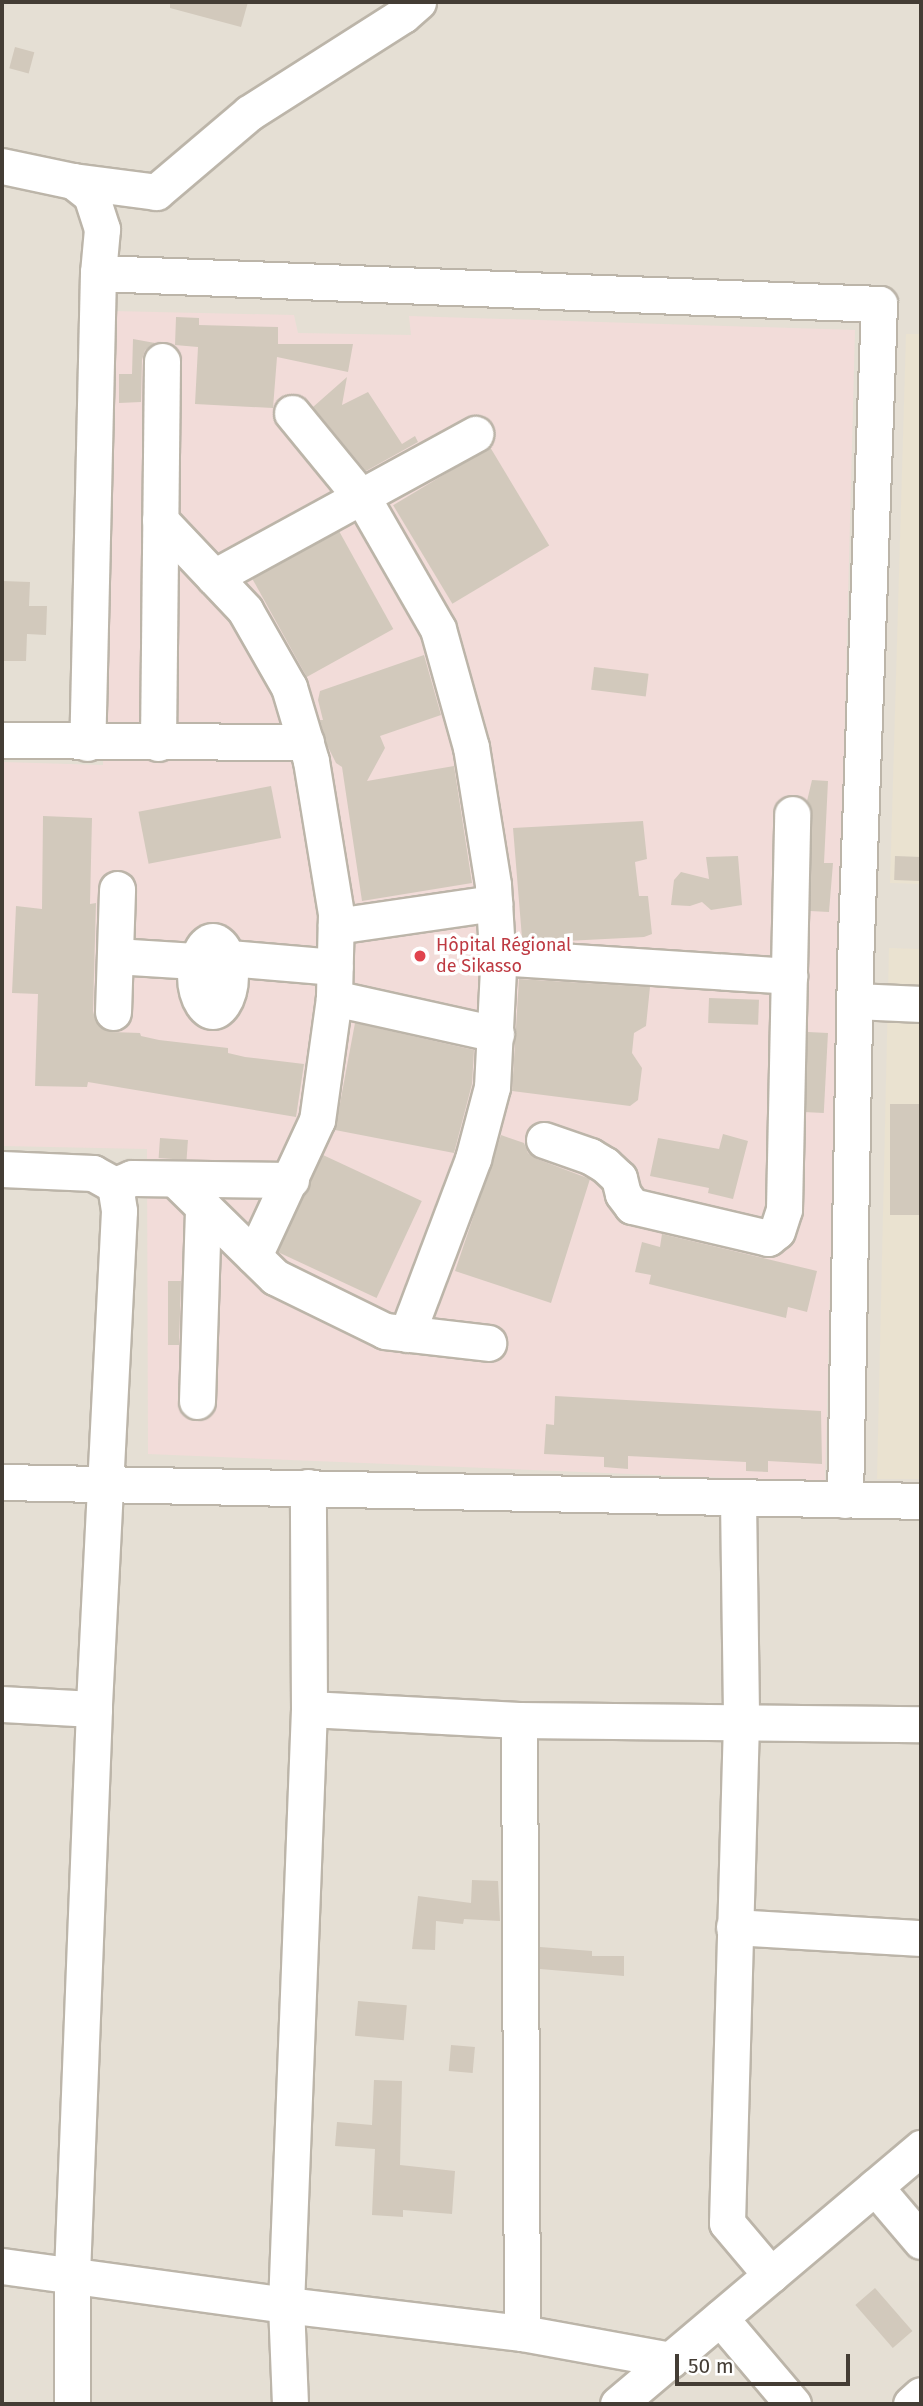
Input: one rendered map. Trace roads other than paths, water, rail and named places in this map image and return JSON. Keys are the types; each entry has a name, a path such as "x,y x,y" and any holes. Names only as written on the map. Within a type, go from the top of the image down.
{"street":[{"path":"2,166 74,181 156,192 249,113 403,15 418,2"},
{"path":"74,181 91,195 102,229 98,273 87,743"},
{"path":"98,273 879,304 855,1001 845,1500"},
{"path":"158,743 162,361"},
{"path":"292,413 361,497 438,629 471,747 494,903 497,957 492,1087 473,1159 407,1334"},
{"path":"215,578 475,434"},
{"path":"160,520 246,610 289,687 316,787 336,926 334,982 317,1120 254,1256"},
{"path":"2,740 87,743 306,742"},
{"path":"544,1140 590,1156 606,1165 619,1178 623,1194 632,1206 768,1238 777,1231 784,1209 792,814"},
{"path":"113,1012 117,889"},
{"path":"336,926 494,903"},
{"path":"115,956 195,961 197,950 210,941 221,944 229,958 334,982 496,1034"},
{"path":"497,957 789,976"},
{"path":"855,1001 921,1004"},
{"path":"2,1169 93,1174 115,1185 132,1178 291,1180"},
{"path":"175,1179 275,1277 385,1331 488,1343"},
{"path":"72,2404 72,2274 94,1709 119,1211 115,1185"},
{"path":"197,1401 203,1206"},
{"path":"2,1482 921,1501"},
{"path":"290,2404 286,2305 309,1709 308,1487"},
{"path":"738,1499 741,1722 733,1927 727,2223 771,2275"},
{"path":"2,1704 94,1709"},
{"path":"309,1709 519,1720 921,1724"},
{"path":"519,1720 522,2333"},
{"path":"733,1927 921,1938"},
{"path":"618,2404 921,2148"},
{"path":"875,2187 921,2241"},
{"path":"2,2266 286,2305 522,2333 671,2360"},
{"path":"720,2318 793,2404"},
{"path":"911,2404 921,2395"}],"place":[{"name":"Hôpital Régional de Sikasso","path":"420,956"}]}
